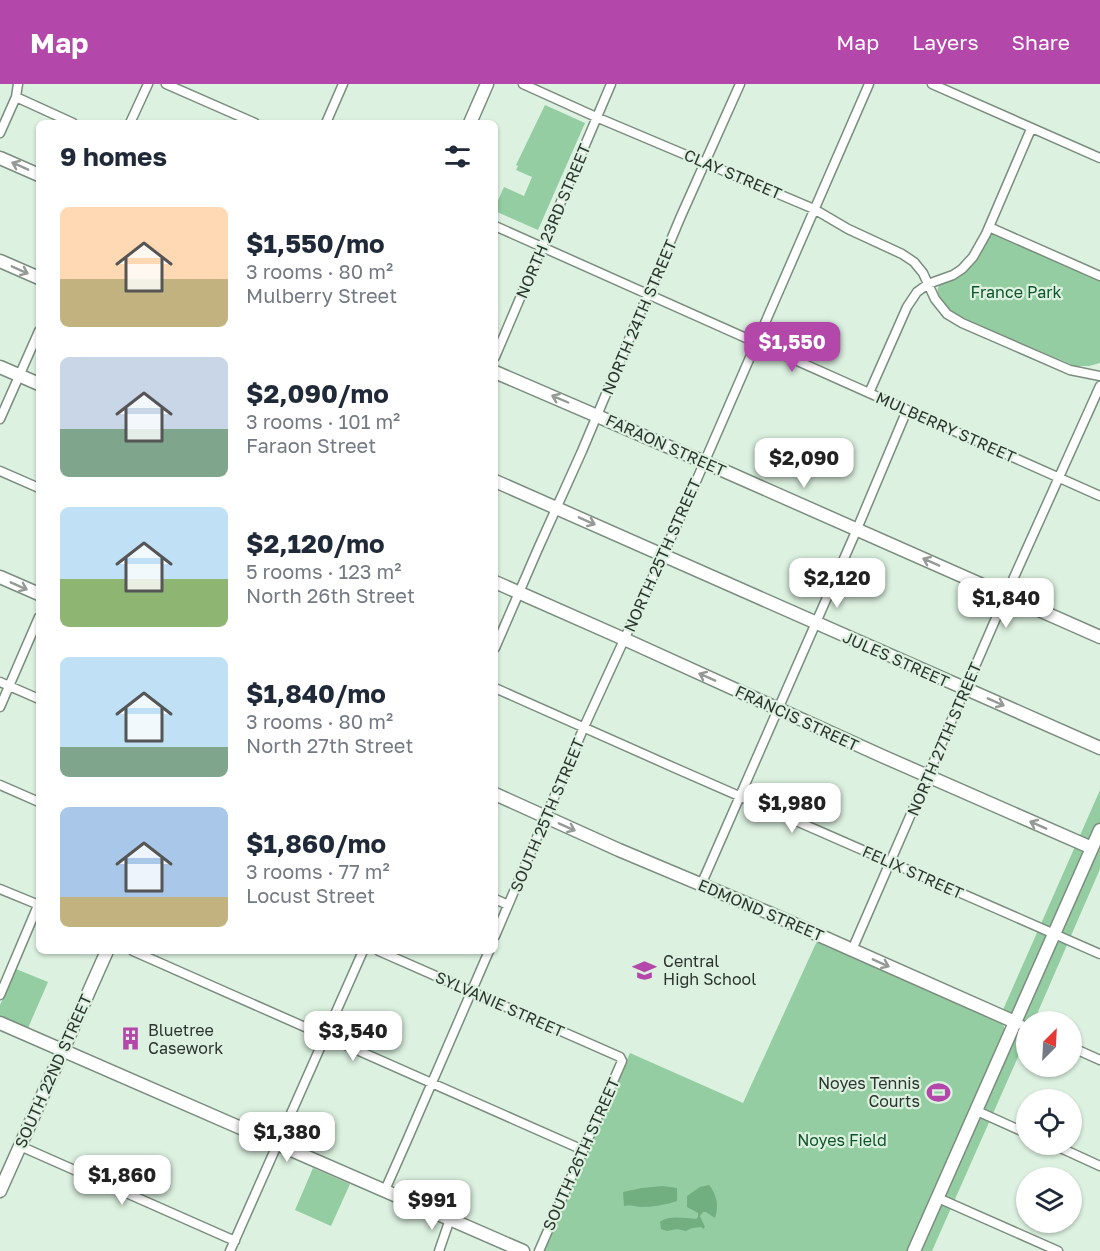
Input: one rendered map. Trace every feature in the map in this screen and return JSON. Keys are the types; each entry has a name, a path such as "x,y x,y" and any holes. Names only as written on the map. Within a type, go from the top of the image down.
{"street":[{"path":"0,133 16,97 18,84"},
{"path":"131,120 148,84"},
{"path":"166,84 248,120"},
{"path":"327,120 343,84"},
{"path":"471,120 487,84"},
{"name":"CLAY STREET","path":"523,84 814,209 914,262 935,299 947,314 962,323 1070,370 1100,375"},
{"name":"NORTH 23RD STREET","path":"498,350 610,84"},
{"name":"NORTH 24TH STREET","path":"498,641 740,84"},
{"name":"NORTH 25TH STREET","path":"584,727 663,555 869,84"},
{"path":"932,84 1100,158"},
{"path":"16,97 66,120"},
{"path":"869,393 907,307 917,292 928,284 953,275 967,266 973,257 1031,129"},
{"path":"0,158 36,174"},
{"name":"MULBERRY STREET","path":"498,227 1100,496"},
{"path":"988,227 1100,276"},
{"path":"0,261 36,277"},
{"path":"0,419 36,338"},
{"path":"0,367 36,383"},
{"name":"FARAON STREET","path":"498,373 598,415 1100,637"},
{"name":"NORTH 27TH STREET","path":"852,950 1006,595 1100,386"},
{"path":"701,885 907,410"},
{"path":"0,471 36,487"},
{"name":"JULES STREET","path":"498,481 1100,748"},
{"path":"0,577 36,593"},
{"name":"FRANCIS STREET","path":"498,583 1096,850"},
{"path":"0,707 4,684 36,623"},
{"path":"4,684 36,698"},
{"name":"FELIX STREET","path":"498,688 1100,954"},
{"name":"SOUTH 25TH STREET","path":"498,929 584,727"},
{"path":"0,784 36,801"},
{"name":"EDMOND STREET","path":"498,795 1016,1023"},
{"path":"1026,1011 1054,934 1096,850 1100,830"},
{"path":"0,888 36,903"},
{"path":"498,900 508,905"},
{"path":"0,995 36,911"},
{"name":"SOUTH 22ND STREET","path":"0,1191 105,954"},
{"path":"140,954 584,1150"},
{"path":"230,1251 362,954"},
{"name":"SYLVANIE STREET","path":"386,954 620,1057"},
{"path":"385,1190 488,954"},
{"path":"0,1023 523,1251"},
{"path":"914,1251 977,1111 1016,1035"},
{"path":"1082,1052 1100,1060"},
{"name":"SOUTH 26TH STREET","path":"539,1251 622,1062 620,1057"},
{"path":"977,1111 1016,1129"},
{"path":"20,1146 235,1241"},
{"path":"1076,1155 1100,1166"},
{"path":"938,1198 1058,1251"},
{"path":"439,1251 450,1219"}],"green space":[{"path":"545,105 585,123 538,230 498,212 498,200 504,187 524,196 532,177 516,170 518,166 516,165"},
{"name":"France Park","path":"992,233 1100,280 1100,363 1075,366 954,314 944,302 939,294 940,285 971,265 988,235"},
{"path":"1100,790 1100,869 1038,1011 1016,1011 1016,1018 1002,1012"},
{"name":"Noyes Field","path":"817,941 998,1020 1004,1026 1004,1032 908,1251 545,1251 545,1246 630,1053 743,1103"},
{"path":"16,969 48,982 28,1028 0,1016 0,1005"},
{"path":"1016,1035 1016,1062 932,1251 922,1251"},
{"path":"313,1168 350,1184 331,1226 295,1210"}],"shaded area":[{"path":"709,1185 714,1193 717,1209 715,1218 706,1212 700,1216 705,1227 703,1229 701,1227 686,1231 677,1229 667,1231 661,1229 660,1222 667,1218 696,1219 698,1213 687,1207 687,1196 700,1187"},
{"path":"663,1186 677,1188 677,1201 650,1207 624,1206 623,1192"}],"place":[{"name":"Central High School","path":"645,970"},
{"name":"Bluetree Casework","path":"130,1039"},
{"name":"Noyes Tennis Courts","path":"938,1092"}]}
